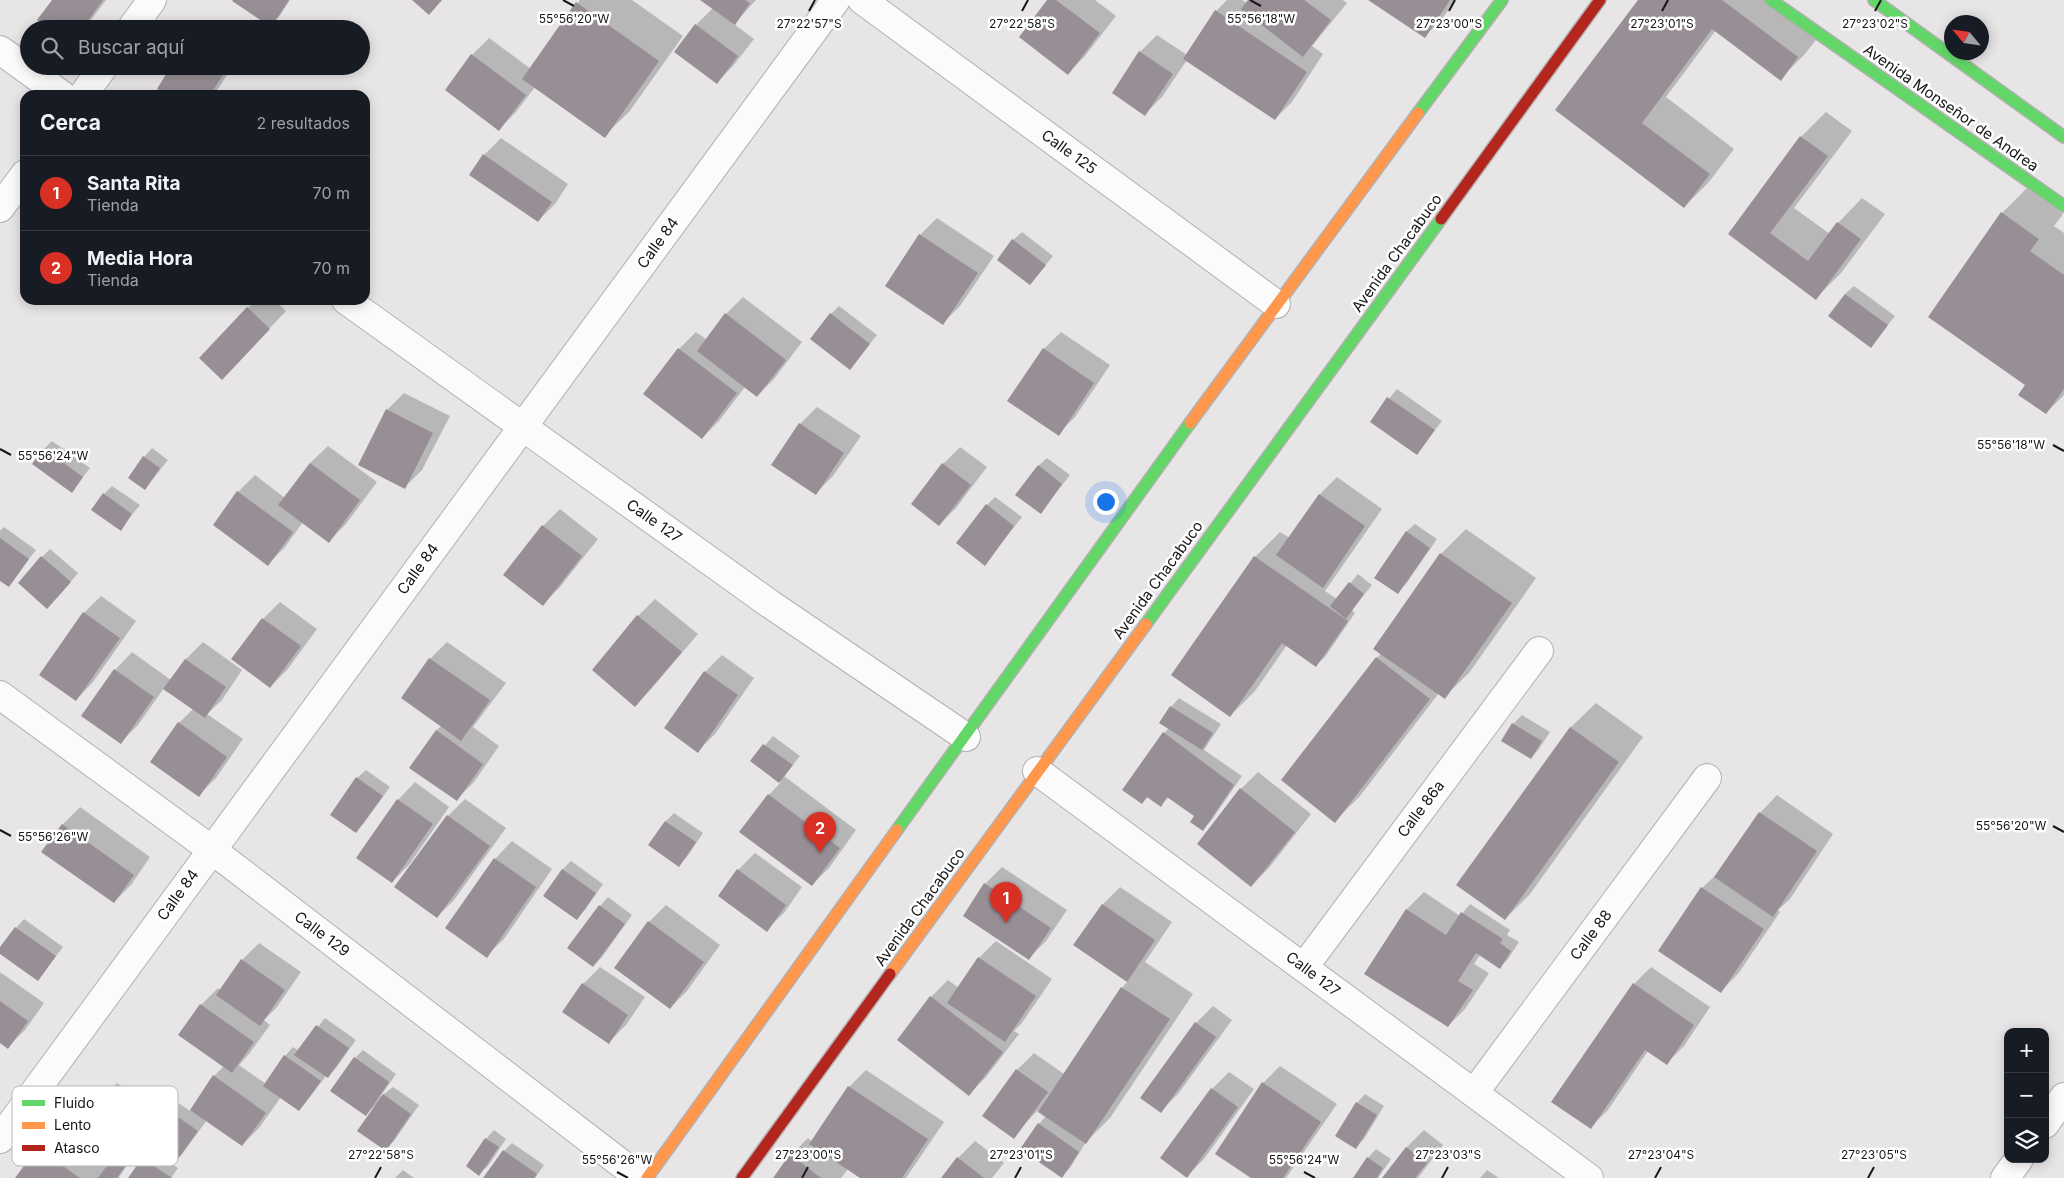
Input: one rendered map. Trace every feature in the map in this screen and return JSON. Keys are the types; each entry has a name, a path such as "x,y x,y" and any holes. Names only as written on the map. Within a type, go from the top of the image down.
{"main road":[{"path":"647,1178 1276,304 1502,0"},
{"name":"Avenida Chacabuco","path":"742,1178 1600,0"},
{"name":"Avenida Monseñor de Andrea","path":"1771,0 2064,206"},
{"path":"1874,0 2064,136"}],"street":[{"path":"138,20 152,0"},
{"name":"Calle 84","path":"38,1086 836,0"},
{"name":"Calle 125","path":"862,0 1276,304"},
{"path":"0,50 20,65"},
{"path":"34,75 55,90"},
{"path":"87,90 97,75"},
{"path":"0,208 20,181"},
{"name":"Calle 127","path":"353,305 770,604 966,737"},
{"name":"Calle 86a","path":"1304,966 1539,651"},
{"name":"Calle 129","path":"0,696 212,850 640,1178"},
{"name":"Calle 127","path":"1037,771 1304,966 1589,1178"},
{"name":"Calle 88","path":"1474,1093 1708,778"},
{"path":"2049,1119 2064,1098"},
{"name":"Calle 84","path":"0,1138 12,1122"},
{"path":"2005,1178 2016,1163"}],"building":[{"path":"52,0 103,0 89,20 37,20"},
{"path":"289,0 276,20 260,20 232,1"},
{"path":"412,0 442,0 429,15"},
{"path":"700,0 745,0 750,3 735,25"},
{"path":"1047,0 1056,0 1100,33 1068,75 1019,37"},
{"path":"1248,0 1304,0 1331,20 1303,57 1241,9"},
{"path":"1368,0 1450,0 1425,38"},
{"path":"1638,0 1722,0 1798,57 1781,81 1712,29 1642,123 1710,174 1684,208 1555,110"},
{"path":"576,2 659,61 605,138 522,79"},
{"path":"1215,10 1307,72 1275,120 1183,59"},
{"path":"695,24 738,56 717,84 674,52"},
{"path":"1139,51 1173,74 1145,116 1112,93"},
{"path":"471,54 526,95 499,131 445,90"},
{"path":"166,75 223,75 213,90 157,89"},
{"path":"1800,136 1828,156 1770,233 1808,261 1837,222 1861,239 1816,300 1728,234"},
{"path":"483,154 552,202 538,222 469,175"},
{"path":"2001,212 2039,239 2030,251 2064,275 2064,389 2046,414 2018,395 2025,385 1928,317"},
{"path":"919,234 978,273 943,325 885,286"},
{"path":"1012,239 1046,265 1030,285 997,260"},
{"path":"1845,294 1888,325 1871,348 1828,316"},
{"path":"247,307 270,329 222,380 199,358"},
{"path":"725,313 786,360 757,397 697,351"},
{"path":"830,313 870,344 850,370 810,339"},
{"path":"678,348 737,393 702,439 643,394"},
{"path":"1043,348 1094,383 1059,436 1007,401"},
{"path":"1387,397 1435,430 1417,455 1370,422"},
{"path":"386,409 433,433 405,489 358,465"},
{"path":"799,423 844,453 816,495 771,465"},
{"path":"43,448 83,477 72,493 32,464"},
{"path":"143,456 160,468 145,490 128,478"},
{"path":"310,463 360,500 329,543 278,505"},
{"path":"942,463 971,485 939,526 911,504"},
{"path":"1038,465 1062,484 1041,514 1015,495"},
{"path":"237,491 293,532 268,566 213,525"},
{"path":"103,493 132,514 121,531 91,510"},
{"path":"1319,494 1365,526 1323,588 1276,555"},
{"path":"986,504 1014,526 985,566 956,543"},
{"path":"542,525 582,556 543,606 503,575"},
{"path":"1406,531 1430,548 1398,594 1374,578"},
{"path":"0,538 29,559 9,587 0,581"},
{"path":"1440,553 1512,603 1445,699 1373,649"},
{"path":"41,556 71,582 47,609 18,583"},
{"path":"1254,556 1348,621 1316,667 1282,643 1230,717 1171,675"},
{"path":"1349,582 1364,594 1346,619 1330,606"},
{"path":"83,612 120,638 76,701 39,675"},
{"path":"637,615 682,652 635,707 592,670"},
{"path":"262,618 301,646 270,688 231,659"},
{"path":"1376,657 1430,699 1335,823 1281,780"},
{"path":"429,658 490,700 461,741 401,698"},
{"path":"185,659 226,687 205,718 163,689"},
{"path":"114,669 154,697 121,744 81,716"},
{"path":"704,671 738,695 698,753 664,728"},
{"path":"1170,706 1213,733 1202,750 1159,723"},
{"path":"178,722 227,757 199,797 150,762"},
{"path":"1512,723 1542,741 1531,759 1501,741"},
{"path":"1570,727 1619,762 1505,920 1456,885"},
{"path":"436,730 483,764 457,801 409,768"},
{"path":"1163,732 1234,785 1203,831 1190,822 1194,816 1167,797 1161,807 1147,797 1142,804 1122,790"},
{"path":"763,744 793,765 779,783 750,761"},
{"path":"356,777 383,796 356,833 330,815"},
{"path":"1240,788 1295,832 1251,887 1197,844"},
{"path":"768,794 840,848 812,886 739,832"},
{"path":"397,799 433,824 392,883 356,858"},
{"path":"1759,812 1817,851 1773,917 1714,877"},
{"path":"447,815 490,846 437,918 394,887"},
{"path":"665,821 696,842 679,867 648,845"},
{"path":"62,824 134,875 114,903 41,852"},
{"path":"494,858 536,887 487,958 445,928"},
{"path":"562,869 596,893 577,920 543,896"},
{"path":"737,869 786,905 767,932 718,896"},
{"path":"984,883 1051,928 1029,960 963,916"},
{"path":"1701,887 1764,929 1721,993 1658,951"},
{"path":"1102,904 1155,940 1127,982 1073,945"},
{"path":"599,905 625,924 593,967 567,948"},
{"path":"1406,909 1446,935 1461,912 1503,939 1500,943 1511,951 1500,969 1476,953 1458,981 1473,990 1448,1027 1364,974"},
{"path":"648,921 704,962 670,1009 614,968"},
{"path":"15,927 56,956 38,981 0,954 0,947"},
{"path":"978,957 1036,996 1005,1042 947,1003"},
{"path":"241,959 285,990 260,1026 216,995"},
{"path":"582,983 628,1015 609,1044 562,1012"},
{"path":"1633,983 1694,1025 1667,1065 1645,1050 1591,1129 1551,1102"},
{"path":"1121,987 1170,1019 1086,1144 1038,1112"},
{"path":"930,996 1003,1052 969,1096 897,1040"},
{"path":"0,1001 28,1021 8,1049 0,1043"},
{"path":"200,1004 254,1042 232,1073 178,1035"},
{"path":"1195,1022 1216,1037 1161,1113 1140,1098"},
{"path":"316,1025 349,1048 328,1078 294,1055"},
{"path":"284,1055 321,1081 299,1111 263,1086"},
{"path":"354,1057 389,1082 366,1116 330,1091"},
{"path":"1016,1069 1048,1092 1014,1139 982,1116"},
{"path":"213,1075 266,1113 242,1146 190,1110"},
{"path":"1262,1082 1321,1122 1283,1178 1251,1178 1215,1154"},
{"path":"848,1086 928,1139 902,1178 860,1178 809,1144"},
{"path":"1211,1088 1238,1107 1187,1178 1160,1158"},
{"path":"383,1094 411,1114 386,1151 357,1131"},
{"path":"1356,1102 1377,1115 1356,1149 1335,1136"},
{"path":"178,1117 198,1131 178,1159"},
{"path":"1038,1123 1079,1152 1062,1178 1020,1149"},
{"path":"485,1138 499,1147 479,1176 466,1166"},
{"path":"1406,1147 1427,1163 1415,1178 1382,1178"},
{"path":"503,1150 537,1174 534,1178 483,1178"},
{"path":"790,1154 821,1178 773,1178"},
{"path":"957,1157 984,1178 941,1178"},
{"path":"1367,1157 1383,1168 1377,1178 1353,1178"},
{"path":"24,1166 63,1166 80,1178 15,1178"},
{"path":"107,1166 126,1166 117,1178 98,1178"},
{"path":"136,1166 154,1166 172,1178 128,1178"}],"traffic: fast":[{"path":"1418,113 1502,0"},
{"path":"1771,0 2064,206"},
{"path":"1874,0 2064,137"},
{"path":"1146,624 1441,219"},
{"path":"897,830 1190,423"}],"traffic: slow":[{"path":"1190,423 1418,113"},
{"path":"890,974 1146,624"},
{"path":"647,1178 897,830"}],"traffic: jam":[{"path":"1441,219 1600,0"},
{"path":"742,1178 890,974"}],"place":[{"name":"Media Hora","path":"820,853"},
{"name":"Santa Rita","path":"1006,923"}]}
